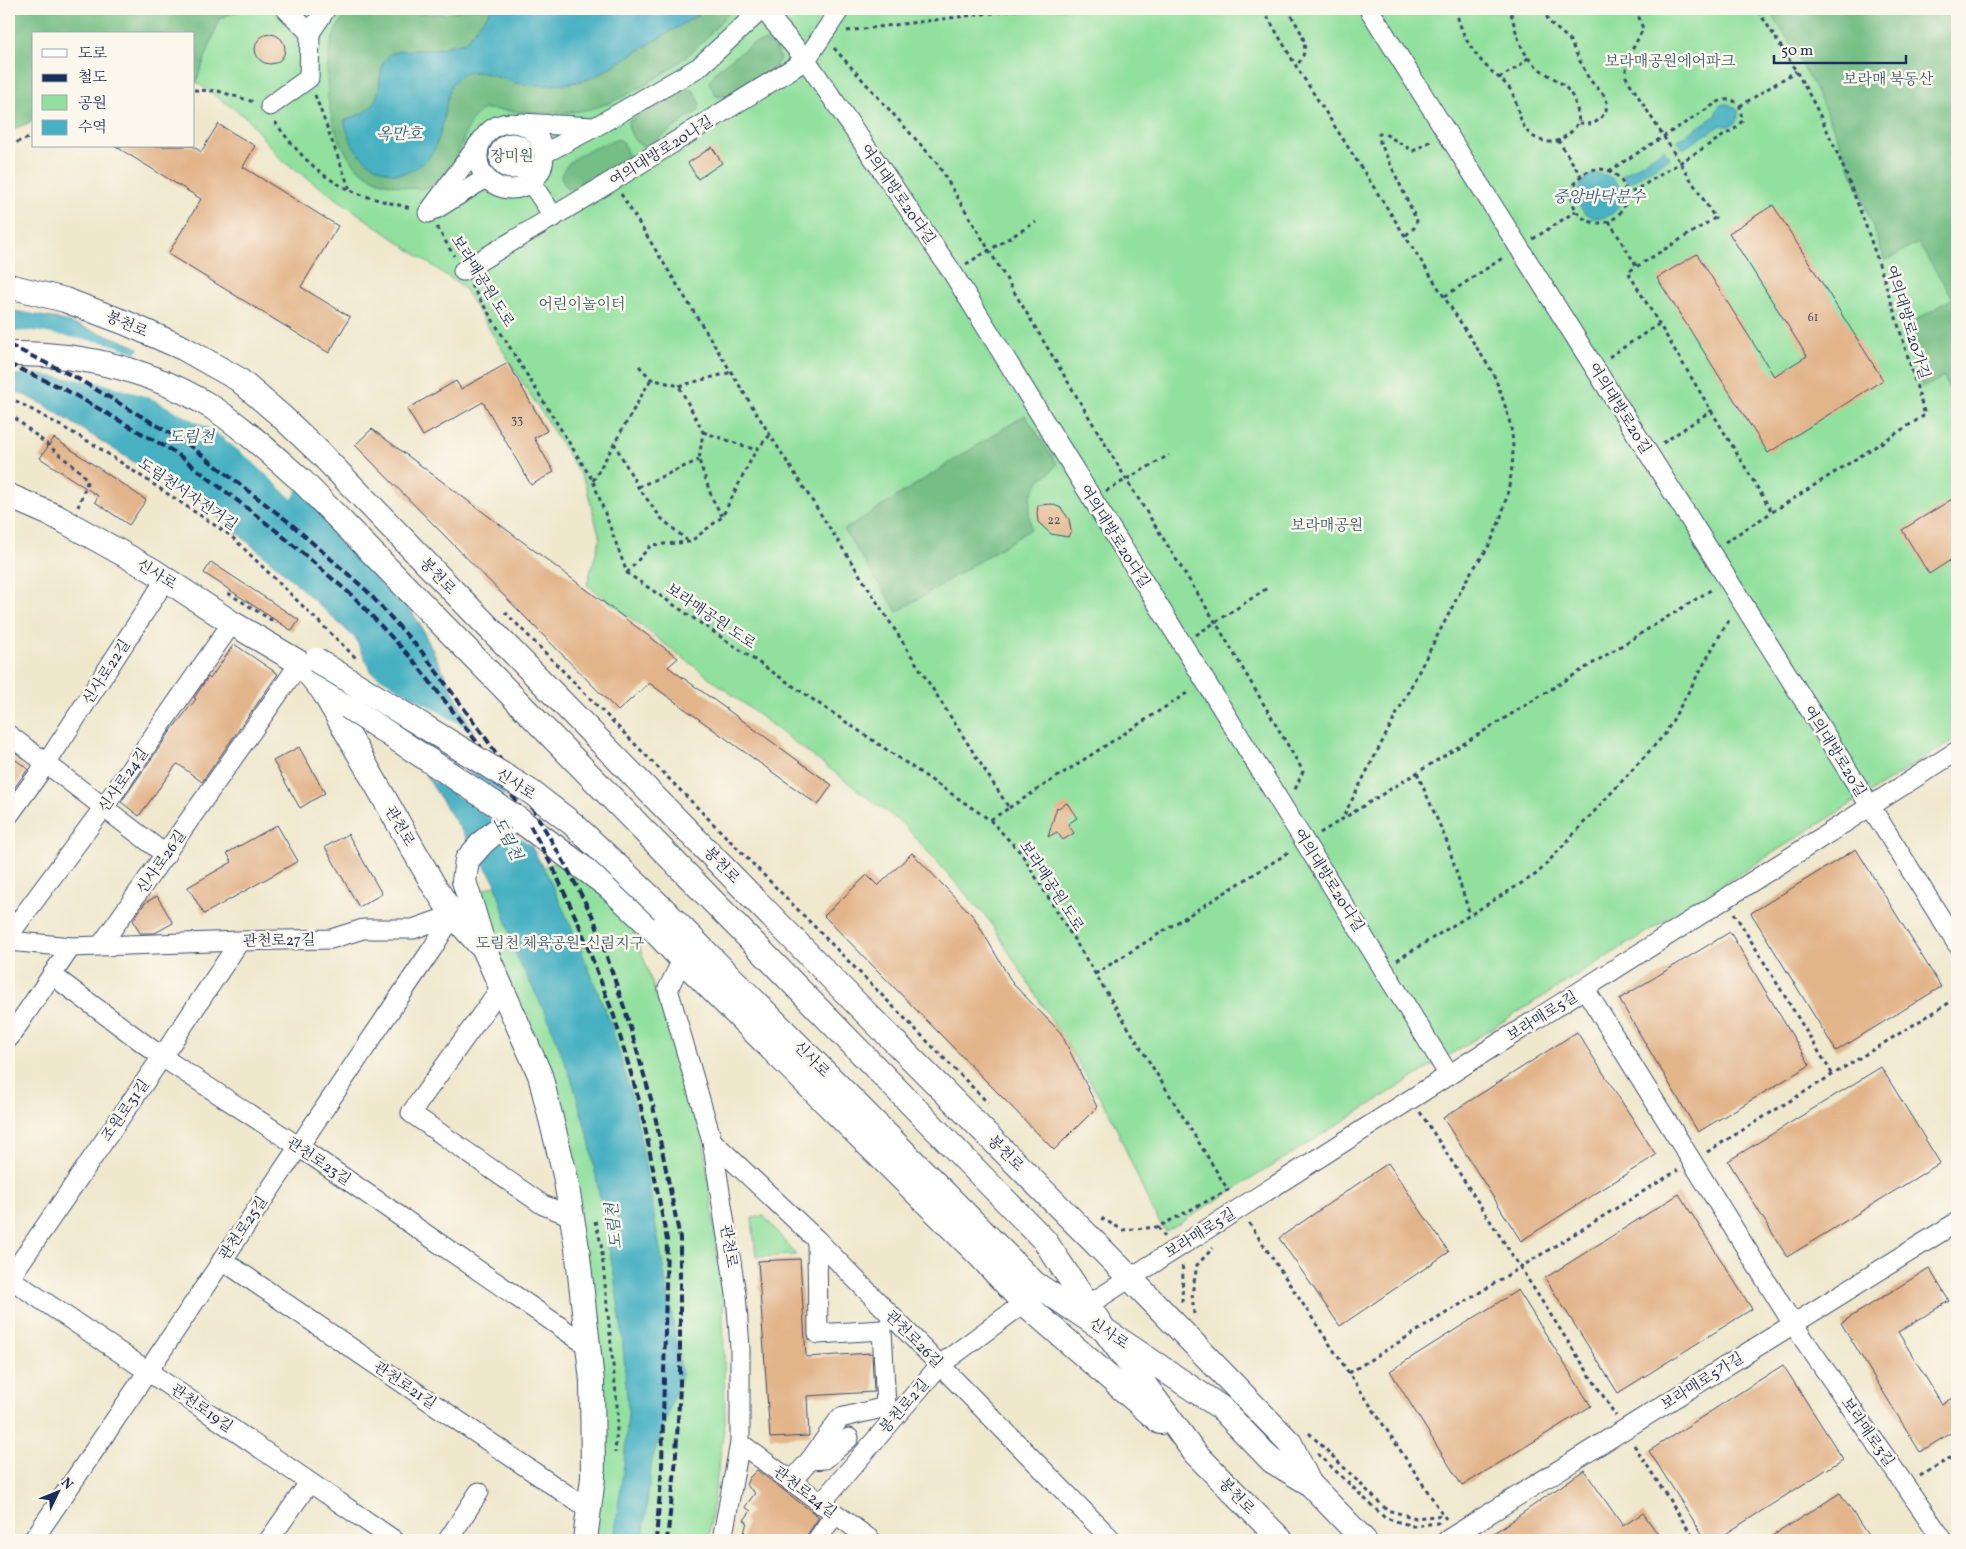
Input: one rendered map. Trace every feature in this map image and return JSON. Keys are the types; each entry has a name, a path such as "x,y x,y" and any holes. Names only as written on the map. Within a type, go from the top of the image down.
{"main road":[{"name":"봉천로","path":"9,286 65,300 126,323 183,348 238,380 280,415 319,452 857,1004 1130,1278 1290,1443 1309,1483 1364,1540"},
{"name":"봉천로","path":"9,354 33,354 83,359 132,370 167,384 210,406 242,429 302,481 1045,1241 1083,1308 1105,1331 1196,1453 1280,1540"},
{"name":"신사로","path":"9,496 55,516 166,579 232,622 308,661 531,792 573,824 656,916 1034,1283 1083,1308"},
{"name":"신사로","path":"308,661 324,692 518,819 609,887 656,916 682,960 980,1256 1024,1303 1196,1453"},
{"name":"관천로","path":"324,692 433,884 453,915 486,953"},
{"name":"관천로","path":"518,819 496,831 483,842 468,860 464,881 486,953 540,1076 565,1175 592,1382 593,1478 585,1540"},
{"name":"신사로","path":"1105,1331 1220,1408 1272,1461 1309,1483"}],"street":[{"path":"286,9 310,33"},
{"path":"270,106 308,78 310,33 326,9"},
{"path":"428,213 512,156 543,150 595,127 699,66 762,9"},
{"name":"여의대방로20다길","path":"762,9 806,60 952,272 1450,1075"},
{"name":"여의대방로20나길","path":"463,271 554,217 806,60 840,9"},
{"name":"여의대방로20길","path":"1369,9 1871,807"},
{"path":"428,213 483,141 501,124 519,123 595,127"},
{"path":"483,141 478,160 485,176 492,183 507,189 516,189 531,182 538,176 543,150 531,128 519,123"},
{"path":"507,189 519,123"},
{"path":"483,141 512,156 554,217"},
{"path":"483,141 512,156"},
{"name":"신사로22길","path":"9,815 46,764 166,579"},
{"name":"신사로24길","path":"9,935 104,807 232,622"},
{"name":"신사로26길","path":"101,945 308,661"},
{"path":"9,735 166,855"},
{"name":"보라매로5길","path":"1083,1308 1957,751"},
{"path":"1871,807 1957,944"},
{"name":"관천로27길","path":"101,945 331,939 363,929 413,929 453,915"},
{"name":"관천로25길","path":"33,1540 149,1372 453,915"},
{"path":"9,940 71,947 101,945"},
{"name":"조원로31길","path":"9,1279 240,940"},
{"path":"9,1038 71,947"},
{"name":"관천로","path":"682,960 668,988 712,1141 736,1294 740,1348 740,1443 722,1540"},
{"name":"관천로23길","path":"52,975 162,1057 298,1146 588,1346"},
{"path":"502,986 411,1113 543,1205 571,1216"},
{"name":"보라매로3길","path":"1585,989 1793,1324 1943,1540"},
{"name":"관천로26길","path":"712,1141 816,1240 1112,1540"},
{"name":"보라매로5가길","path":"1452,1537 1957,1222"},
{"path":"791,1482 810,1460 840,1418 886,1406 882,1330 818,1334 816,1240"},
{"name":"관천로21길","path":"222,1260 588,1510"},
{"name":"관천로19길","path":"9,1279 149,1372 394,1540"},
{"name":"봉천로2길","path":"817,1540 827,1509 940,1364 1024,1303"},
{"path":"810,1460 825,1460 849,1438"},
{"name":"관천로24길","path":"740,1443 871,1540"},
{"path":"269,1540 309,1483"},
{"path":"448,1540 479,1492"}],"path":[{"path":"822,34 1023,9"},
{"path":"1262,9 1296,66 1493,373 1504,400 1511,428 1514,452 1511,478 1497,525 1488,546 1469,575 1342,819"},
{"path":"1287,9 1300,31 1306,46 1304,58 1296,66"},
{"path":"1312,9 1315,11 1317,9"},
{"path":"1456,9 1462,33 1474,51 1498,78 1509,87 1515,98 1522,124 1530,136 1552,142 1558,140 1572,131 1578,123 1574,99 1563,84 1532,62 1516,32 1510,9"},
{"path":"1543,9 1550,23 1569,39 1589,79 1603,94 1607,102 1606,110 1601,118 1593,124 1578,123"},
{"path":"1636,9 1643,29 1626,62 1626,77 1715,218 1628,272 1772,512"},
{"name":"여의대방로20가길","path":"1710,552 1925,415 1895,316 1852,189 1824,124 1796,71 1757,9"},
{"path":"822,34 937,163 1126,479 1216,623 1303,771 1286,811"},
{"path":"1498,78 1518,67 1529,57"},
{"path":"1740,106 1796,71"},
{"path":"308,78 350,191"},
{"path":"195,90 218,91 270,106 273,120 289,141 306,160 329,178 350,191 428,213"},
{"path":"1609,171 1723,100 1732,100 1740,106 1743,116 1740,125 1626,196"},
{"path":"1406,235 1414,228 1417,221 1380,142 1380,134 1385,134 1413,151 1446,131"},
{"path":"9,145 32,137"},
{"path":"1558,140 1581,176"},
{"path":"1592,170 1609,171 1622,181 1626,196 1622,211 1610,221 1595,223 1581,217 1576,211 1572,195 1574,186 1581,176 1592,170"},
{"path":"612,181 770,436 1009,808"},
{"name":"보라매공원 도로","path":"428,213 593,481 627,573 990,820 1021,854 1228,1190 1158,1227 1123,1230 1098,1216"},
{"path":"1610,221 1637,267"},
{"path":"952,272 1036,222"},
{"path":"1594,367 1660,324"},
{"path":"639,366 651,379 679,386 732,372"},
{"path":"593,481 651,379"},
{"path":"679,386 703,432 699,460 712,498 722,516"},
{"name":"도림천서자전거길","path":"9,398 93,444 231,536 356,658"},
{"path":"1648,453 1712,410"},
{"path":"9,413 83,474 87,483 78,507"},
{"path":"703,432 756,450"},
{"path":"627,573 651,545 690,542 722,516 756,450 770,436"},
{"path":"614,443 638,487 661,518 690,542"},
{"path":"1093,498 1169,455"},
{"path":"638,487 699,460"},
{"path":"1095,974 1728,579"},
{"path":"1182,644 1269,588"},
{"path":"1384,968 1538,873 1665,734 1740,599"},
{"path":"503,610 994,1110"},
{"path":"990,820 1206,681"},
{"path":"1417,773 1447,842 1470,915"},
{"path":"1726,899 1832,1075"},
{"path":"1349,1373 1957,998"},
{"path":"1412,1099 1695,1540"},
{"path":"1242,1227 1249,1223 1444,1515 1452,1537"},
{"path":"1194,1318 1192,1294 1198,1265 1216,1244"},
{"path":"1304,1428 1387,1510 1416,1518 1444,1515"},
{"path":"1904,1486 1957,1454"}],"green space":[{"path":"9,9 243,9 220,18 196,82 195,32 32,32 32,122 9,131"},
{"name":"보라매공원","path":"243,9 1957,9 1957,738 1166,1232 1153,1212 1110,1114 989,920 904,825 587,585 600,538 585,482 463,287 281,160 247,118 196,82 220,18"},
{"path":"356,9 399,9 414,14 445,14 467,9 492,9 465,42 437,49 400,51 390,54 382,65 379,90 374,104 363,113 344,121 436,144 448,94 454,81 463,74 480,72 513,82 547,85 585,80 594,77 698,15 702,9 721,9 729,12 686,57 660,76 617,100 590,109 564,113 484,109 476,115 470,125 450,171 433,186 416,189 372,178 358,168 347,155 338,138 328,99 328,59 332,40 339,24"},
{"name":"보라매 북동산","path":"1768,9 1957,9 1957,407 1944,377 1922,388 1908,325 1953,298 1918,243 1885,261 1861,194 1835,131 1805,69"},
{"path":"766,41 777,51 780,59 773,69 726,97 716,96 709,82 719,68 754,43"},
{"path":"687,88 694,91 700,104 698,111 646,147 636,141 629,129 629,121"},
{"path":"618,139 623,142 628,155 626,161 579,188 567,189 561,177 569,163 592,149"},
{"path":"1025,415 1057,464 1050,473 1040,479 1031,495 1029,514 1031,529 897,612 844,530"},
{"name":"도림천 체육공원-신림지구","path":"591,849 623,886 634,931 671,1037 703,1138 723,1296 725,1422 708,1540 589,1540 598,1464 547,1078 453,901"},
{"path":"764,1216 796,1255 756,1257 752,1218"}],"water":[{"name":"옥만호","path":"492,9 702,9 698,15 586,80 534,85 516,83 482,72 471,72 461,75 450,88 439,137 433,152 427,160 413,170 398,174 382,170 366,160 353,145 344,121 363,113 374,104 379,90 382,65 390,54 400,51 437,49 465,42"},
{"path":"1722,104 1729,104 1738,110 1738,118 1734,124 1729,126 1721,125 1683,149 1677,141 1715,116 1717,109"},
{"path":"1664,149 1670,158 1628,184 1623,175"},
{"name":"중앙바닥분수","path":"1595,174 1603,174 1615,180 1621,196 1615,212 1603,218 1595,218 1583,212 1577,200 1577,192 1583,180"},
{"name":"도림천","path":"9,310 58,319 121,340 173,364 375,559 419,623 527,839 548,876 578,942 610,1022 635,1108 682,1373 652,1460 643,1540 614,1540 628,1413 622,1332 614,1276 589,1139 572,1081 548,1018 516,955 495,882 411,753 355,638 279,568 211,511 43,404 9,388"}],"pier":[{"path":"33,331 106,343 137,353 141,347 174,362 224,393 268,429 309,469 292,499 253,462 214,431 151,398 99,382 36,374 9,374 9,332"},
{"path":"368,671 477,734 499,779 415,730 411,735 509,799 534,847 421,772 409,754"}],"building":[{"path":"270,34 281,38 285,49 281,60 270,64 259,60 255,49 259,38"},
{"path":"218,124 255,146 243,167 338,226 301,287 350,317 329,353 168,254 201,199 118,148 195,148 201,152"},
{"path":"712,147 722,163 698,179 688,163"},
{"path":"1773,205 1883,380 1768,453 1657,278 1697,254 1774,376 1807,356 1729,233"},
{"path":"508,363 547,431 534,438 554,472 531,485 483,402 423,436 407,409 456,381 461,389"},
{"path":"372,429 678,658 668,667 832,785 818,805 649,683 618,711 355,445"},
{"path":"54,438 146,500 129,525 95,502 98,496 40,458"},
{"path":"1957,496 1957,556 1929,574 1902,530"},
{"path":"1052,504 1061,508 1069,519 1071,531 1068,537 1051,534 1038,522 1038,505"},
{"path":"211,562 299,620 292,631 204,573"},
{"path":"234,644 278,674 202,782 178,764 176,765 139,816 121,802 173,728 196,699 194,698 208,677 210,679"},
{"path":"299,747 325,793 300,808 273,761"},
{"path":"9,755 28,769 9,795"},
{"path":"1067,803 1077,818 1068,824 1074,833 1063,840 1057,832 1048,837 1057,807"},
{"path":"277,825 298,861 204,914 188,887 232,862 227,853"},
{"path":"348,834 382,894 359,907 325,847"},
{"path":"1856,849 1941,987 1836,1051 1751,913"},
{"path":"912,853 974,917 1013,984 1061,1033 1097,1107 1054,1150 824,916 867,875 878,886"},
{"path":"157,896 173,923 155,933 140,933 133,920 145,903"},
{"path":"1730,932 1810,1065 1698,1132 1619,999"},
{"path":"1577,1032 1656,1155 1521,1241 1443,1118"},
{"path":"1881,1067 1940,1163 1787,1257 1728,1161"},
{"path":"1388,1163 1449,1252 1340,1326 1279,1238"},
{"path":"1679,1194 1752,1309 1618,1393 1545,1278"},
{"path":"800,1259 806,1357 872,1353 874,1392 807,1396 809,1436 770,1438 758,1261"},
{"path":"1929,1268 1949,1301 1898,1332 1942,1404 1957,1395 1957,1429 1920,1452 1841,1323"},
{"path":"1518,1290 1591,1406 1462,1486 1390,1371"},
{"path":"1783,1365 1843,1459 1716,1540 1706,1540 1649,1451"},
{"path":"757,1470 819,1517 806,1540 742,1540 747,1522 744,1520 751,1511 745,1507 755,1493 746,1485 749,1478"},
{"path":"1584,1470 1623,1526 1643,1513 1662,1540 1484,1540"},
{"path":"1840,1493 1871,1540 1766,1540"}],"railway":[{"path":"9,345 73,376 185,442 290,523 366,590 422,652 485,737 529,802 565,864 594,919 626,1013 653,1106 680,1238 680,1387 675,1470 667,1540"},
{"path":"9,364 66,390 176,453 279,533 355,598 413,660 480,746 520,807 554,870 580,927 614,1016 641,1107 667,1240 662,1468 656,1540"}],"park label":[{"name":"보라매공원에어파크","path":"1670,61"},
{"name":"장미원","path":"512,156"},
{"name":"어린이놀이터","path":"582,304"}]}
